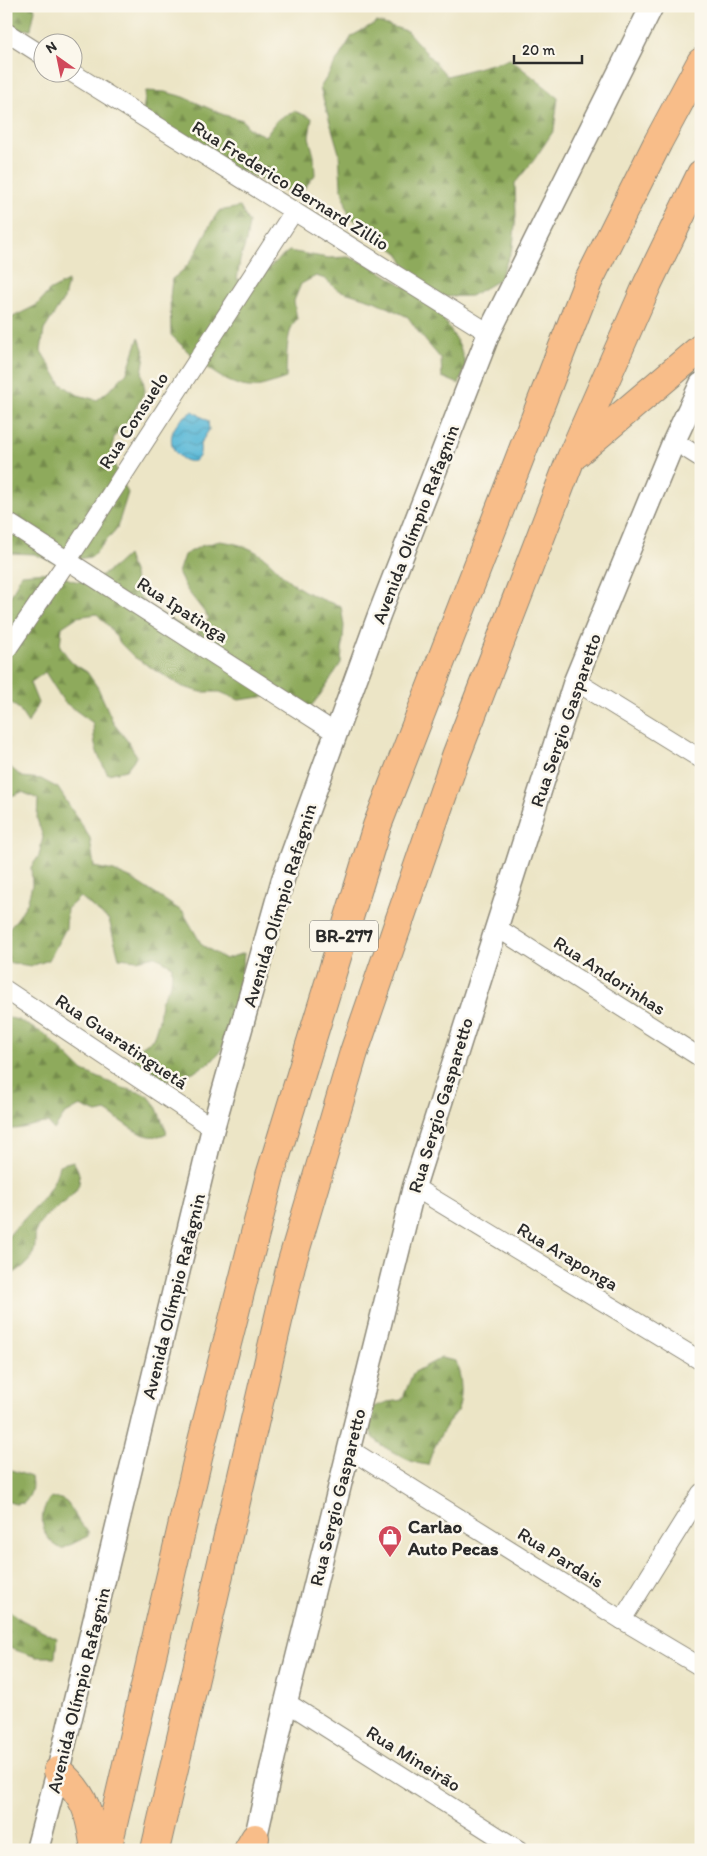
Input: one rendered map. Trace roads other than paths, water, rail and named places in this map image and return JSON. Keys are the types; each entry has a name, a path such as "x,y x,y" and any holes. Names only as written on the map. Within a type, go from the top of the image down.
{"highway":[{"name":"BR-277","path":"107,1850 133,1731 201,1445 267,1189 378,826 588,282 658,142 701,62"},
{"name":"BR-277","path":"155,1850 291,1265 354,1052 456,756 571,458 648,284 701,174"},
{"path":"571,458 701,348"},
{"path":"58,1771 73,1784 80,1794 91,1825 95,1850"}],"street":[{"name":"Avenida Olímpio Rafagnin","path":"37,1850 58,1771 213,1128 284,879 379,615 489,333 652,6"},
{"path":"6,32 32,49"},
{"name":"Rua Frederico Bernard Zillio","path":"82,79 489,333"},
{"name":"Rua Consuelo","path":"6,651 68,560 294,211"},
{"name":"Rua Sergio Gasparetto","path":"252,1846 414,1187 575,681 674,441 701,384"},
{"path":"674,441 701,458"},
{"name":"Rua Ipatinga","path":"6,521 336,733"},
{"path":"575,681 701,760"},
{"name":"Rua Andorinhas","path":"496,927 701,1058"},
{"name":"Rua Guaratinguetá","path":"6,990 213,1128"},
{"name":"Rua Araponga","path":"414,1187 701,1360"},
{"name":"Rua Pardais","path":"349,1449 622,1620 701,1667"},
{"path":"622,1620 701,1493"},
{"name":"Rua Mineirão","path":"286,1702 518,1850"}],"water":[{"path":"193,411 208,421 209,430 200,444 199,456 194,461 186,460 178,455 173,447 172,436 178,423"}],"place":[{"name":"Carlao Auto Pecas","path":"390,1558"}]}
